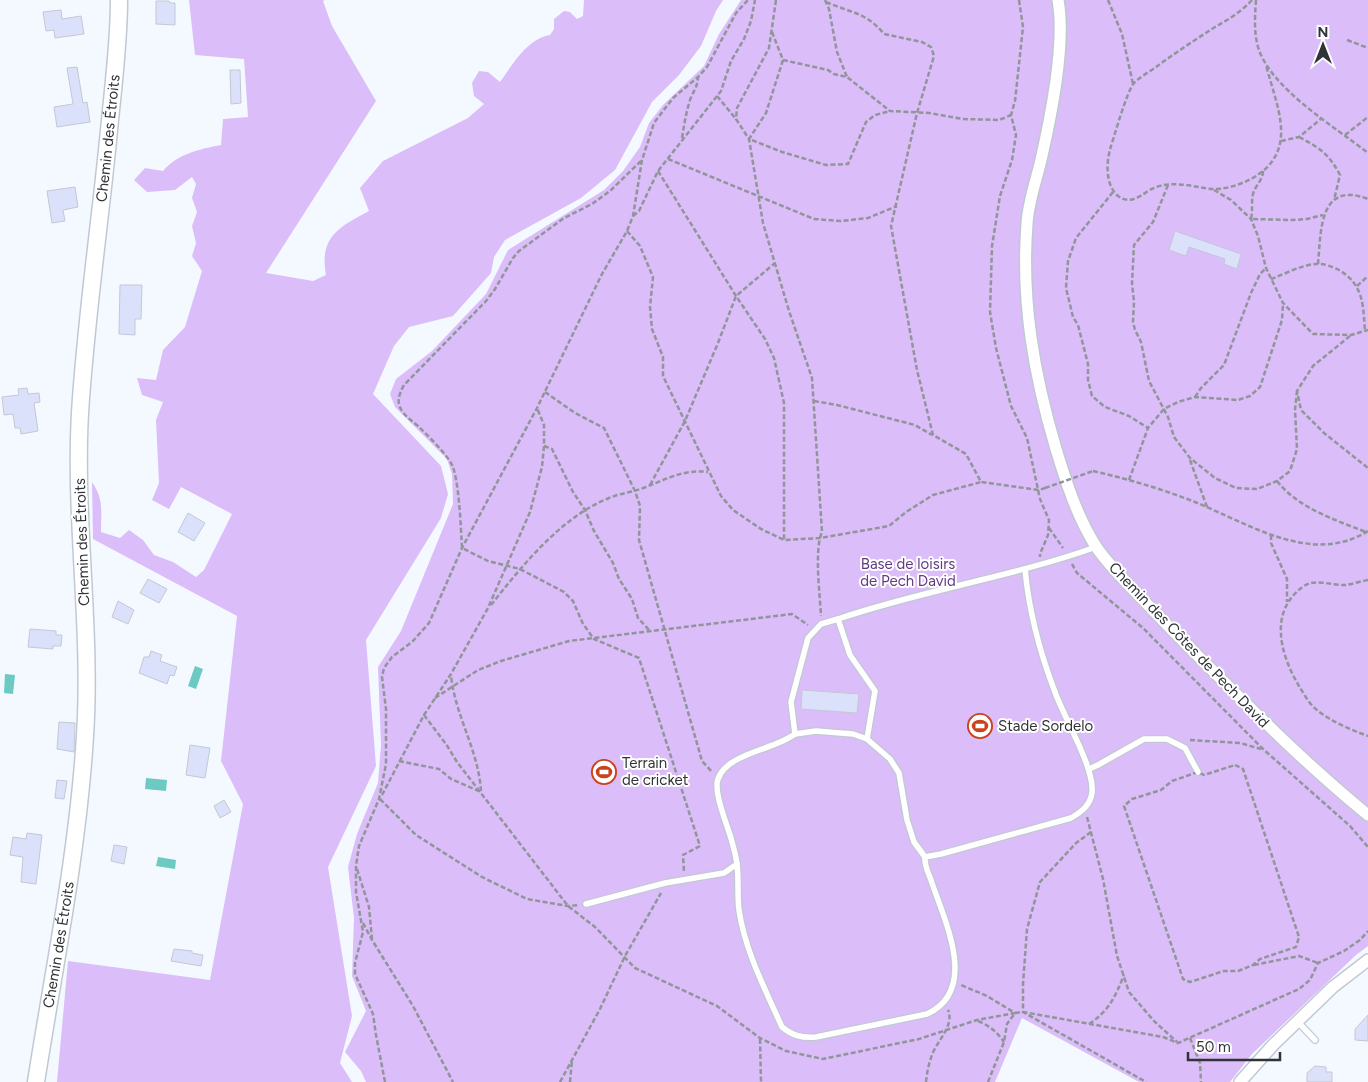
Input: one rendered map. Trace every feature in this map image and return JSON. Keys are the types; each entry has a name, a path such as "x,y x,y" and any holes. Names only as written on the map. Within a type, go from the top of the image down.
{"main road":[{"name":"Chemin des Étroits","path":"36,1082 64,911 79,798 85,735 86,673 80,527 80,416 84,362 115,76 119,0"}],"street":[{"name":"Chemin des Côtes de Pech David","path":"1058,0 1060,24 1059,55 1043,150 1027,222 1025,278 1028,326 1035,368 1046,416 1064,478 1082,522 1096,547 1150,608 1261,719 1368,815"},
{"path":"1240,1082 1273,1046 1333,987 1368,960"}],"lane":[{"path":"795,734 791,702 808,638 821,624 880,604 1040,565 1096,547"},
{"path":"925,857 1071,818 1083,810 1090,801 1092,791 1089,769 1055,693 1035,632 1024,569"},
{"path":"838,619 850,655 875,691 866,738"},
{"path":"816,731 853,734 866,738 890,759 899,773 906,820 914,842 925,857 924,866 931,880 952,943 954,983 945,1002 936,1010 927,1014 825,1036 805,1038 788,1032 782,1027 759,977 746,942 739,909 737,864 718,792 718,779 726,766 738,758 785,741 795,734 816,731"},
{"path":"1089,769 1098,766 1144,739 1167,739 1185,748 1198,772"},
{"path":"586,904 665,883 724,873 737,864"},
{"path":"1298,1022 1315,1040"}],"path":[{"path":"379,799 386,764 387,743 382,677 384,668 392,657 413,641 429,623 462,548 537,408 602,274 627,231 633,216 642,160 654,123 673,98 707,67 736,13 748,0"},
{"path":"633,216 639,211 658,171 721,91 731,61 744,39 751,21 755,0"},
{"path":"736,119 737,108 769,48 776,0"},
{"path":"1019,0 1023,27 1015,101 1011,115 1016,135 1012,160 1000,196 992,246 990,312 996,348 1011,406 1027,438 1040,499 1049,520 1048,536 1040,554 1040,565"},
{"path":"1108,0 1122,34 1133,84"},
{"path":"1252,0 1227,20 1187,45 1133,84 1108,158 1108,176 1113,192 1123,200 1132,200 1158,186 1189,185 1212,189 1234,186 1264,172"},
{"path":"1251,219 1252,196 1256,186 1278,152 1281,119 1266,65 1257,43 1256,0"},
{"path":"826,1 837,52 847,77"},
{"path":"826,1 843,10 866,16 876,23 884,34 922,42 931,47 934,56 916,113 897,206 891,226 917,370 933,435"},
{"path":"749,139 766,113 783,60 771,31"},
{"path":"1347,40 1368,48"},
{"path":"783,60 828,70 834,74 847,77 890,111"},
{"path":"1266,65 1288,89 1322,118 1368,152"},
{"path":"682,139 686,114 691,97 698,84 698,77"},
{"path":"435,698 478,670 501,661 569,641 792,614 809,625 821,624 820,538 822,532 812,378 789,312 763,223 749,139 736,119 717,96"},
{"path":"749,139 826,165 848,164 866,122 875,116 890,111 929,113 963,119 999,120 1011,115"},
{"path":"1345,135 1368,117"},
{"path":"1280,141 1299,137 1322,118"},
{"path":"1299,137 1314,145 1332,160 1336,167 1340,175 1334,200"},
{"path":"668,158 814,219 841,221 868,218 897,206"},
{"path":"462,548 454,468 441,450 401,411 398,400 401,390 486,301 512,258 530,242 564,218 592,204 610,192 642,160"},
{"path":"658,171 765,340 774,358 784,403 784,540"},
{"path":"1168,185 1153,222 1134,245 1132,283 1134,302 1133,322 1141,342 1149,381 1168,417 1174,437 1190,458 1215,478 1236,488 1257,489 1277,481 1290,472 1297,449 1295,410 1298,391 1313,366 1351,335"},
{"path":"1212,189 1231,200 1251,219 1258,236 1266,268 1271,279 1283,303 1313,334 1351,335 1367,331 1357,286 1348,276 1335,268 1318,264 1271,279"},
{"path":"1113,192 1076,238 1068,262 1066,288 1088,364 1088,380 1092,396 1105,407 1129,416 1148,428"},
{"path":"1318,264 1323,215 1328,206 1343,195 1356,195 1368,199"},
{"path":"1251,219 1293,220 1323,215"},
{"path":"627,231 640,246 652,277 650,306 652,329 664,357 663,376 720,496 733,510 761,529 784,540 820,538 889,526 933,494 981,482 1039,490 1093,471 1129,480 1207,507 1271,535 1302,544 1325,545 1349,542 1368,532"},
{"path":"649,486 685,421 736,296 775,263"},
{"path":"1195,397 1201,388 1224,365 1251,293 1260,274 1266,268"},
{"path":"1357,286 1368,276"},
{"path":"1129,480 1148,428 1164,409 1195,397 1238,400 1250,396 1260,388 1282,320 1283,303"},
{"path":"1298,391 1301,410 1324,433 1368,468"},
{"path":"545,392 575,413 604,428 635,491 640,506 639,540 702,761 718,779"},
{"path":"814,401 916,425 966,454 981,482"},
{"path":"385,1082 373,1014 355,974 363,932 356,892 356,866 359,846 379,799 399,761 424,715 451,674 488,608 530,512 542,467 544,446 544,425 537,408"},
{"path":"544,446 552,449 573,492 585,510 594,531 632,598 638,618 650,631"},
{"path":"1190,458 1207,507"},
{"path":"488,608 520,569 559,530 585,510 610,498 635,491 683,472 708,472"},
{"path":"1277,481 1304,505 1344,524 1368,532"},
{"path":"1049,528 1077,573 1143,628 1263,749 1350,826 1368,847"},
{"path":"1271,535 1271,543 1287,579 1287,604 1281,627 1281,640 1284,655 1292,674 1308,702 1316,710 1337,723 1368,736"},
{"path":"462,548 488,561 507,564 520,569 564,592 573,601 583,624 594,639 639,658 700,846 683,856 685,880"},
{"path":"1287,604 1304,585 1310,583 1347,584 1368,580"},
{"path":"451,674 452,687 480,774 481,792"},
{"path":"424,715 457,762 568,906 595,927 635,968 717,1006 760,1038 786,1051 823,1059 919,1039 977,1020 1023,1012 1163,1037 1178,1043 1299,990 1310,980 1318,963 1344,951 1360,940 1368,931"},
{"path":"1167,739 1240,743 1263,749"},
{"path":"399,761 438,769 451,779 481,792"},
{"path":"1253,965 1260,959 1296,947 1299,937 1243,769 1235,765 1204,774 1198,772 1172,781 1161,790 1132,799 1124,806 1183,979 1190,982 1224,971 1238,970 1253,965 1299,956 1318,963"},
{"path":"379,799 416,835 482,877 527,899 568,906 586,904"},
{"path":"1083,810 1087,816 1103,879 1118,956 1129,992 1154,1021 1178,1043"},
{"path":"1023,1012 1028,929 1040,882 1072,848 1091,832"},
{"path":"356,866 369,907 372,940"},
{"path":"560,1082 625,956 664,889 665,883"},
{"path":"361,920 413,1006 453,1082"},
{"path":"1087,1024 1101,1016 1114,999 1124,976"},
{"path":"954,983 987,996 1015,1013"},
{"path":"926,1082 931,1056 951,1017 945,1002"},
{"path":"1023,1012 1146,1082"},
{"path":"988,1082 1004,1042 1007,1024 1015,1013"},
{"path":"977,1020 997,1032 1004,1042"},
{"path":"760,1038 761,1082"},
{"path":"1190,1038 1200,1063 1201,1082"},
{"path":"570,1082 573,1059"}],"green space":[{"path":"189,0 325,0 323,1 332,26 376,101 266,273 313,281 326,275 326,251 334,235 340,228 369,211 360,188 383,161 468,118 484,104 474,96 472,83 479,71 488,72 500,82 521,53 542,37 550,35 554,29 554,19 564,11 570,12 577,19 583,16 584,0 723,0 716,11 701,46 679,75 652,102 615,170 581,198 505,240 494,257 491,273 453,316 409,327 394,346 373,394 441,466 448,494 441,518 366,640 376,766 328,867 352,1016 340,1063 352,1082 57,1082 68,961 210,980 243,804 221,761 237,616 93,539 92,482 100,500 101,532 120,538 129,530 143,540 154,555 173,562 196,577 204,570 232,514 181,487 169,509 152,500 159,483 156,420 163,402 142,395 137,378 156,380 163,350 185,327 202,271 192,256 196,243 192,226 197,212 192,198 196,184 192,177 175,190 147,192 134,180 145,168 163,171 182,156 221,145 223,119 248,117 244,59 195,55"},
{"name":"Base de loisirs de Pech David","path":"741,0 1368,0 1368,946 1356,955 1252,1054 1230,1082 1139,1082 1022,1018 995,1082 366,1082 361,1071 345,1052 366,1011 352,976 354,918 348,867 357,834 378,783 381,745 378,667 401,631 453,504 452,474 447,459 395,407 390,394 396,379 432,351 486,294 508,250 604,190 623,171 640,147 649,123 663,105 704,66 719,34"}],"shaded area":[{"path":"195,666 203,669 196,689 188,686"},
{"path":"5,674 15,675 13,694 4,693"},
{"path":"146,778 167,780 166,791 145,789"},
{"path":"158,857 176,860 175,869 156,866"}],"building":[{"path":"156,1 175,3 175,25 156,24"},
{"path":"61,10 62,19 81,16 84,34 55,38 54,30 46,31 43,12"},
{"path":"77,67 83,103 87,102 90,122 57,127 54,107 73,104 67,68"},
{"path":"230,70 240,70 241,103 231,104"},
{"path":"75,187 78,207 63,210 65,221 52,223 47,191"},
{"path":"1175,231 1241,254 1237,269 1224,264 1225,259 1189,247 1186,256 1169,250"},
{"path":"120,285 142,285 141,319 135,319 135,335 119,334"},
{"path":"27,388 28,394 39,393 40,402 34,403 38,431 21,434 20,428 15,428 13,414 4,415 2,397 19,395 18,389"},
{"path":"188,513 205,523 194,541 178,532"},
{"path":"148,579 167,589 159,603 140,593"},
{"path":"118,601 134,610 128,624 112,617"},
{"path":"30,629 56,631 56,635 62,635 61,646 53,646 53,649 28,647"},
{"path":"151,651 162,655 160,661 177,667 174,676 170,675 167,684 139,673 144,657 149,657"},
{"path":"802,690 859,694 857,713 801,709"},
{"path":"59,722 75,723 74,752 57,749"},
{"path":"190,745 210,748 205,778 186,775"},
{"path":"57,780 67,781 64,799 55,798"},
{"path":"224,800 231,812 220,818 214,806"},
{"path":"27,833 42,835 36,884 21,882 23,857 10,855 13,837 26,839"},
{"path":"114,845 127,847 124,864 111,861"},
{"path":"174,949 192,951 192,953 203,955 201,966 171,961"},
{"path":"1368,1015 1368,1041 1355,1040 1355,1029"},
{"path":"1315,1066 1326,1067 1326,1072 1332,1072 1332,1082 1307,1082 1307,1073"}],"place":[{"name":"Stade Sordelo","path":"980,726"},
{"name":"Terrain de cricket","path":"604,772"}]}
